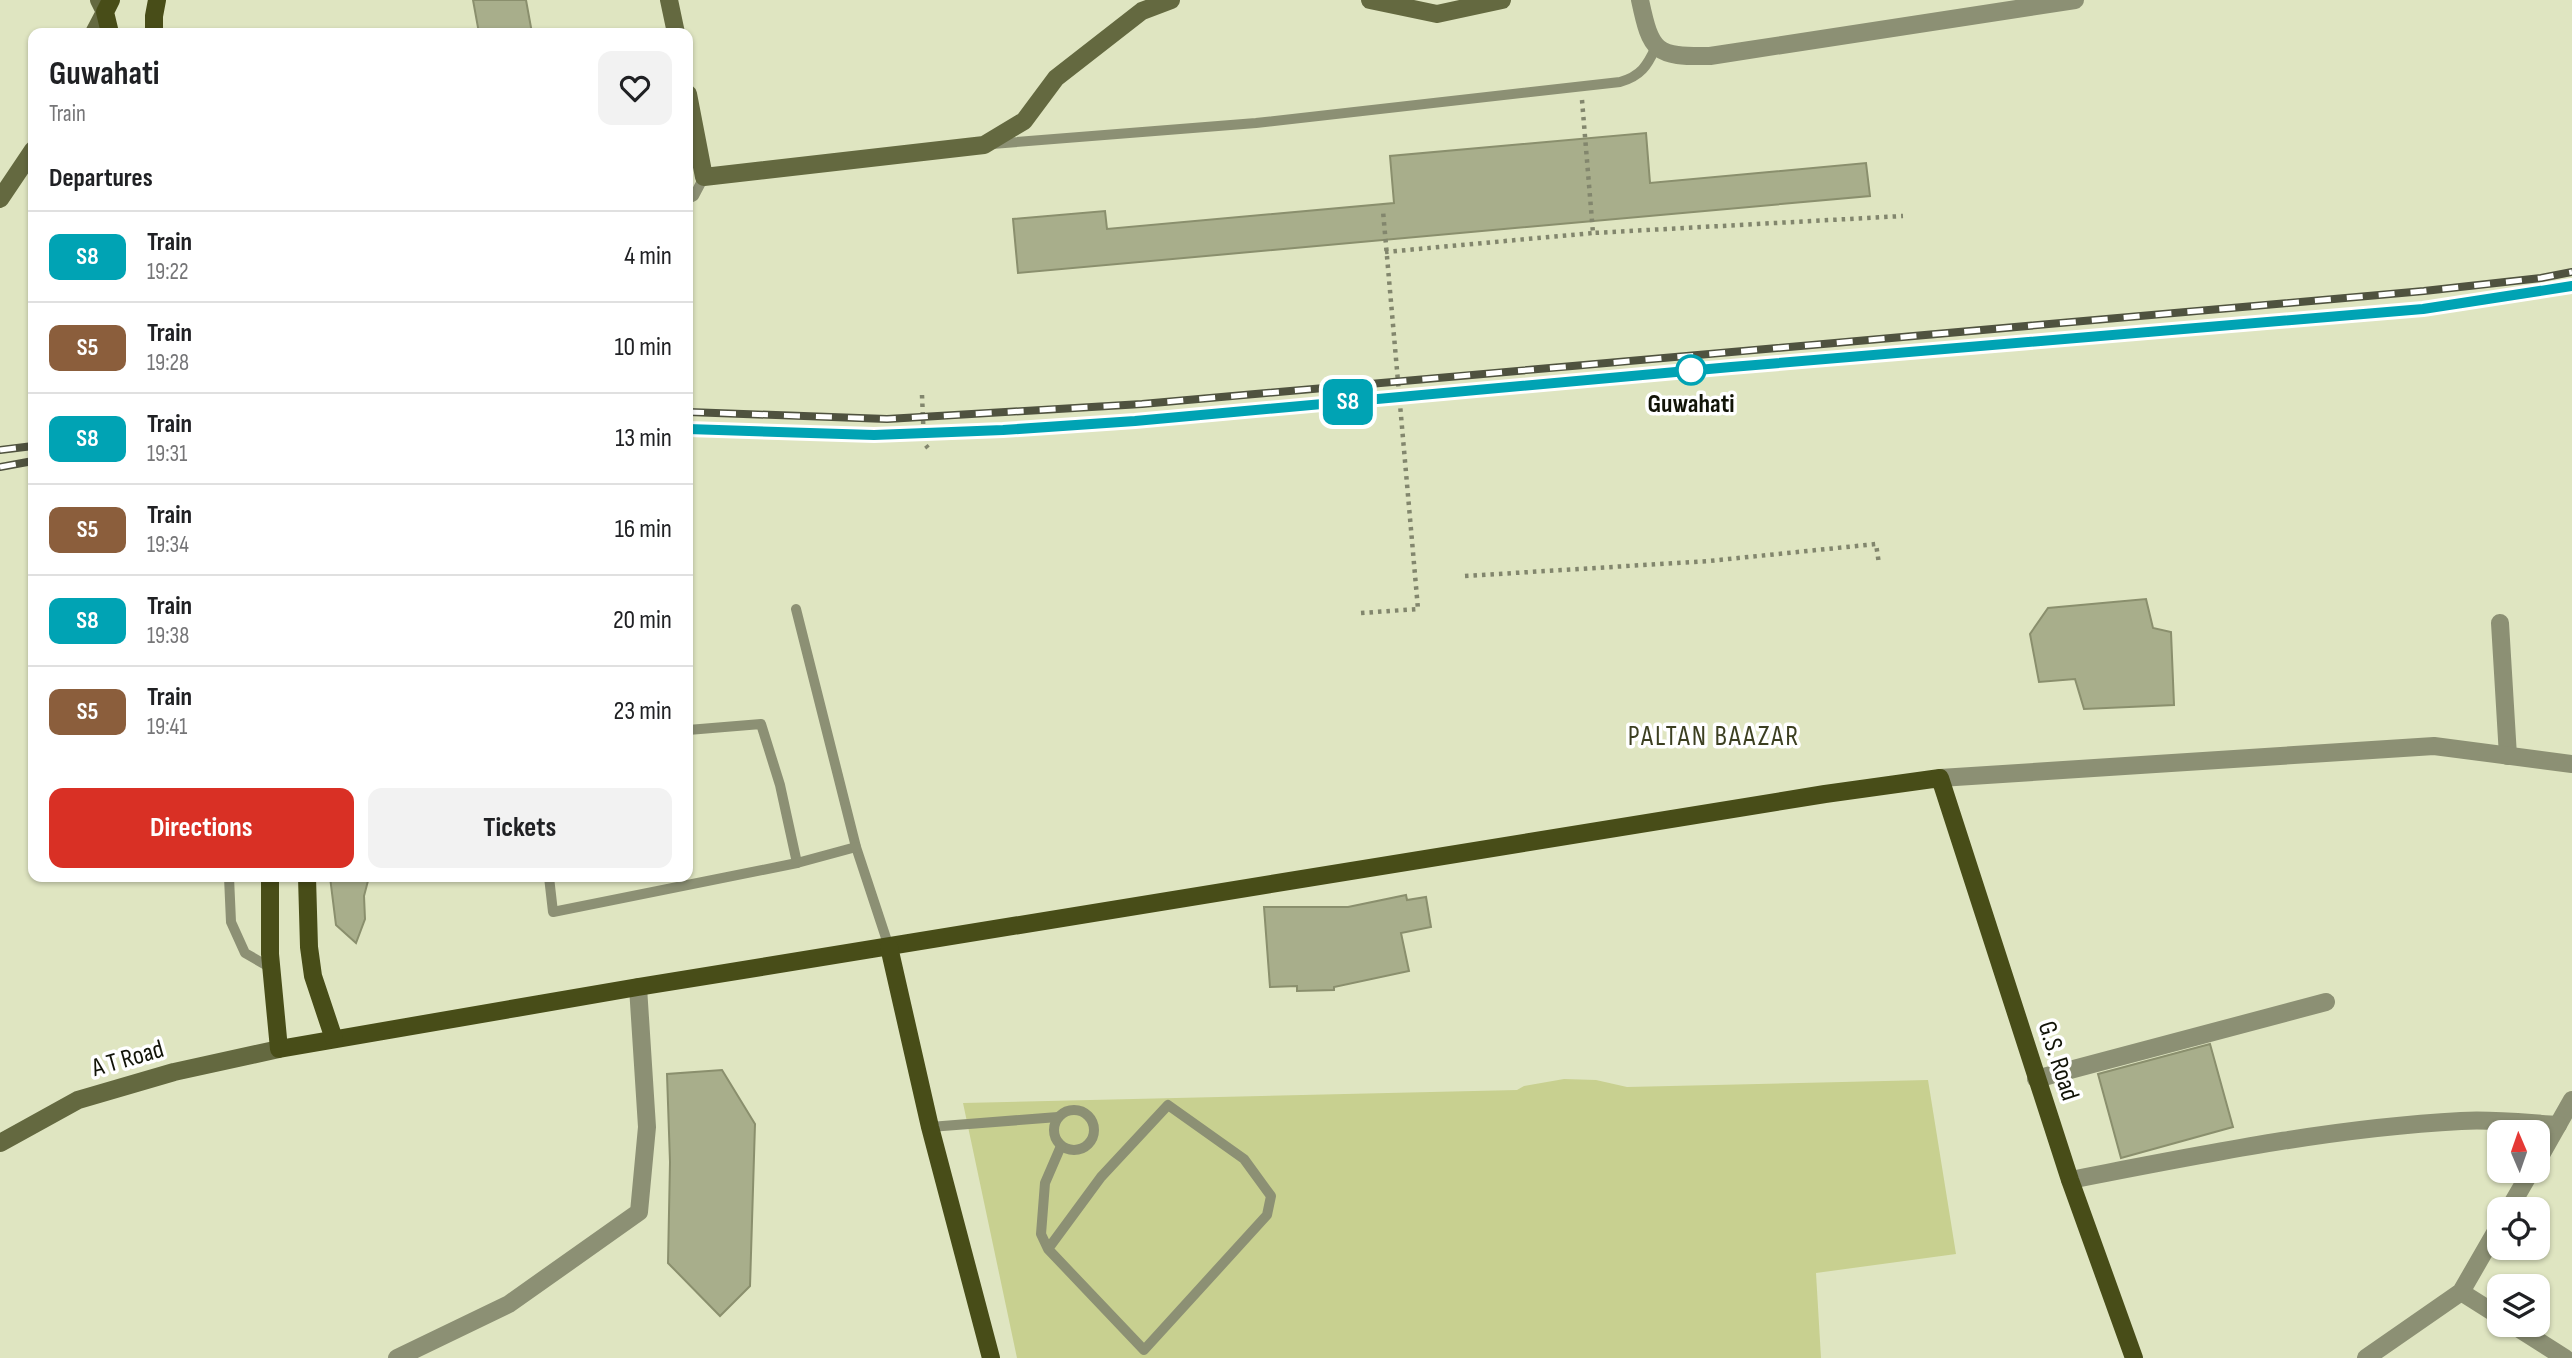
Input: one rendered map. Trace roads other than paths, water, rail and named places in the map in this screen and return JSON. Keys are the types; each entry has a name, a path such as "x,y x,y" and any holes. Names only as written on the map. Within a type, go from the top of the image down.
{"main road":[{"path":"154,28 158,0"},
{"path":"105,4 109,28"},
{"path":"270,882 271,961 279,1049 638,987 1825,793 1940,778"},
{"name":"G.S. Road","path":"1940,778 2036,1079 2134,1358"},
{"path":"307,882 309,947 313,976 334,1039"},
{"path":"889,947 930,1126 991,1358"}],"street":[{"path":"669,0 675,28"},
{"path":"693,120 704,177 985,145 1024,121 1056,78 1131,19 1142,11 1171,0"},
{"path":"1379,1 1437,14 1502,0"},
{"path":"1640,0 1647,33 1656,47 1672,54 1710,56 1970,7 2075,0"},
{"path":"96,28 105,4"},
{"path":"0,200 28,158"},
{"path":"2500,622 2508,756"},
{"path":"1940,778 2434,746 2572,764"},
{"path":"397,1358 509,1304 639,1212 647,1127 638,987"},
{"path":"2036,1079 2326,1002"},
{"name":"A T Road","path":"0,1143 78,1100 174,1072 279,1049"},
{"path":"2550,1139 2572,1100"},
{"path":"2070,1180 2287,1139 2359,1129 2465,1121 2558,1125"},
{"path":"2366,1358 2461,1292 2487,1247"},
{"path":"2461,1292 2487,1308"},
{"path":"2532,1337 2565,1358"}],"lane":[{"path":"985,145 1256,123 1581,88 1635,78 1646,69 1656,47"},
{"path":"693,196 704,177"},
{"path":"796,609 856,847 889,947"},
{"path":"693,730 761,724 780,785 797,863"},
{"path":"693,879 797,863 856,847"},
{"path":"229,882 231,922 245,953 271,961"},
{"path":"550,882 553,912 674,882"},
{"path":"1048,1249 1101,1177 1168,1105 1244,1159 1271,1196 1267,1215 1144,1350 1048,1249 1041,1234 1045,1184 1061,1146"},
{"path":"930,1126 1058,1117 1072,1110 1080,1110 1087,1114 1094,1128 1094,1136 1083,1148 1076,1150 1061,1146 1053,1132 1058,1117"}],"railway":[{"path":"693,412 887,419 1142,404 2424,291 2572,272"},
{"path":"693,429 874,434 1003,430 1135,421 1704,369 2423,309 2572,286"},
{"path":"0,450 28,447"},
{"path":"0,467 28,462"}],"train":[{"name":"S8","path":"693,429 874,435 1135,421 1731,367 2423,309 2572,286"}],"place":[{"name":"Guwahati","path":"1691,370"}],"district":[{"name":"PALTAN BAAZAR","path":"1714,736"}]}
